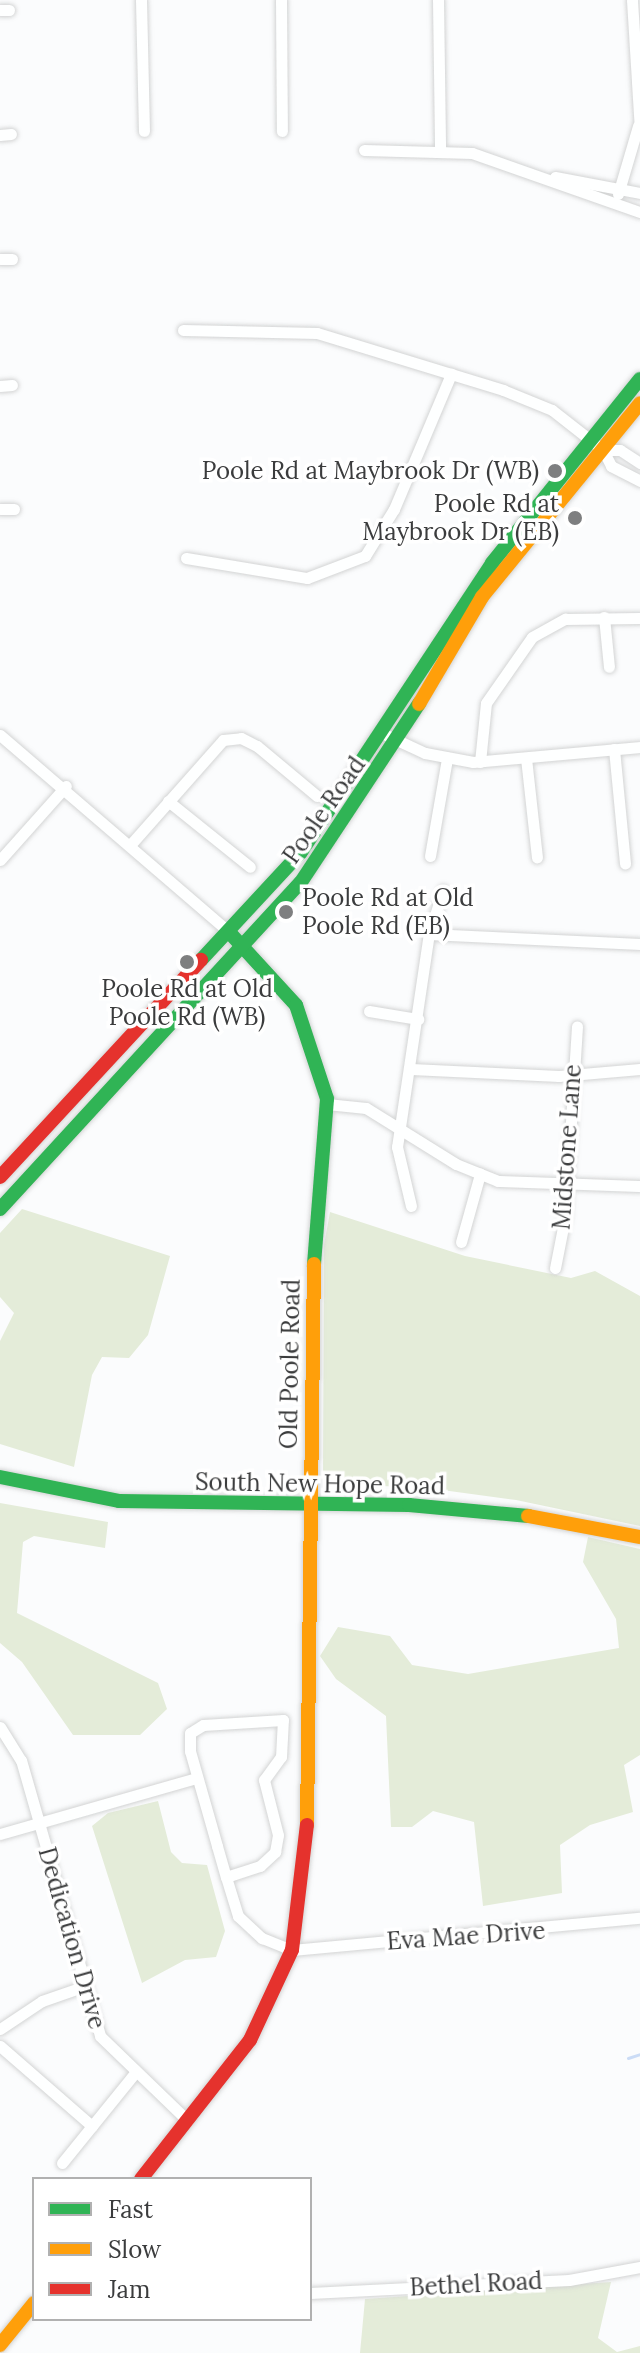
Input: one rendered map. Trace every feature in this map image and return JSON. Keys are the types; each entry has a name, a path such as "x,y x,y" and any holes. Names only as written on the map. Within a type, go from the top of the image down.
{"main road":[{"name":"Poole Road","path":"0,1177 301,852 391,738 492,563 640,379"},
{"name":"Poole Road","path":"0,1209 301,882 482,597 640,403"},
{"name":"Old Poole Road","path":"143,2177 250,2040 292,1950 309,1813 314,1234 327,1104 320,1064 296,1005 229,932"},
{"name":"South New Hope Road","path":"0,1477 54,1492 119,1501 310,1502 492,1512 640,1537"},
{"path":"0,2345 32,2305"}],"street":[{"path":"141,0 144,131"},
{"path":"281,0 282,131"},
{"path":"438,0 440,149"},
{"path":"626,207 619,187 639,129 632,0"},
{"path":"364,150 440,149 546,176 640,193"},
{"path":"546,176 640,212"},
{"path":"183,330 317,333 451,374 552,410 603,450 611,466 640,481"},
{"path":"186,558 307,578 365,556 394,509 451,374"},
{"path":"603,450 620,450 640,463"},
{"path":"0,509 14,509"},
{"path":"604,617 609,667"},
{"path":"480,762 486,703 526,643 565,619 640,618"},
{"name":"Old Poole Road","path":"0,735 66,786 229,932"},
{"path":"131,844 209,751 241,738 317,796"},
{"path":"391,738 447,759 480,762 640,747"},
{"path":"614,749 625,863"},
{"path":"526,758 537,857"},
{"path":"430,856 447,759"},
{"path":"0,860 66,786"},
{"path":"168,801 250,867"},
{"path":"411,1206 397,1157 429,934 443,890"},
{"path":"429,934 640,944"},
{"path":"369,1011 418,1019"},
{"name":"Midstone Lane","path":"555,1268 566,1188 577,1026"},
{"path":"411,1069 572,1076 640,1069"},
{"path":"327,1104 366,1108 480,1174 526,1186 640,1186"},
{"path":"461,1242 480,1174"},
{"path":"226,1877 260,1866 275,1852 278,1835 264,1780 281,1757 283,1720 203,1725 190,1733 197,1778 226,1877 247,1928 292,1950"},
{"name":"Dedication Drive","path":"0,1727 15,1745 100,2036 134,2074 188,2121"},
{"path":"0,1834 197,1778"},
{"name":"Eva Mae Drive","path":"292,1950 640,1918"},
{"path":"0,2029 42,2001 85,1986"},
{"path":"0,2046 92,2126"},
{"path":"62,2163 134,2074"},
{"name":"Bethel Road","path":"312,2293 569,2280 640,2267"}],"green space":[{"path":"22,1209 170,1256 148,1335 129,1358 102,1357 92,1375 74,1467 0,1444 0,1341 14,1313 0,1297 0,1233"},
{"path":"330,1212 465,1256 571,1278 595,1271 640,1296 640,1526 516,1500 420,1487 334,1485 323,1477 324,1245"},
{"path":"0,1503 108,1522 105,1548 34,1536 23,1542 17,1613 158,1683 167,1709 140,1735 73,1735 22,1662 0,1643"},
{"path":"588,1537 640,1549 640,1755 624,1765 633,1812 590,1825 560,1845 562,1893 483,1906 474,1822 433,1811 412,1827 391,1827 386,1716 336,1679 320,1656 338,1627 390,1636 412,1665 468,1674 619,1648 616,1619 583,1562"},
{"path":"158,1801 171,1852 182,1863 207,1865 225,1931 216,1957 185,1960 142,1983 92,1826 108,1813"},
{"path":"611,2282 598,2338 617,2352 640,2346 640,2353 360,2353 365,2299"}],"waterway":[{"path":"628,2058 640,2054"}],"traffic: fast":[{"path":"201,960 301,852 492,563 640,379"},
{"path":"0,1209 301,882 419,704"},
{"path":"229,932 296,1005 327,1099 314,1264"},
{"path":"0,1477 119,1501 409,1505 528,1516"}],"traffic: slow":[{"path":"419,704 482,597 640,403"},
{"path":"307,1825 314,1264"},
{"path":"528,1516 640,1537"},
{"path":"0,2345 32,2305"}],"traffic: jam":[{"path":"0,1177 201,960"},
{"path":"143,2177 250,2040 292,1950 307,1825"}],"place":[{"name":"Poole Rd at Maybrook Dr (WB)","path":"555,471"},
{"name":"Poole Rd at Maybrook Dr (EB)","path":"575,518"},
{"name":"Poole Rd at Old Poole Rd (EB)","path":"286,912"},
{"name":"Poole Rd at Old Poole Rd (WB)","path":"187,962"}]}
